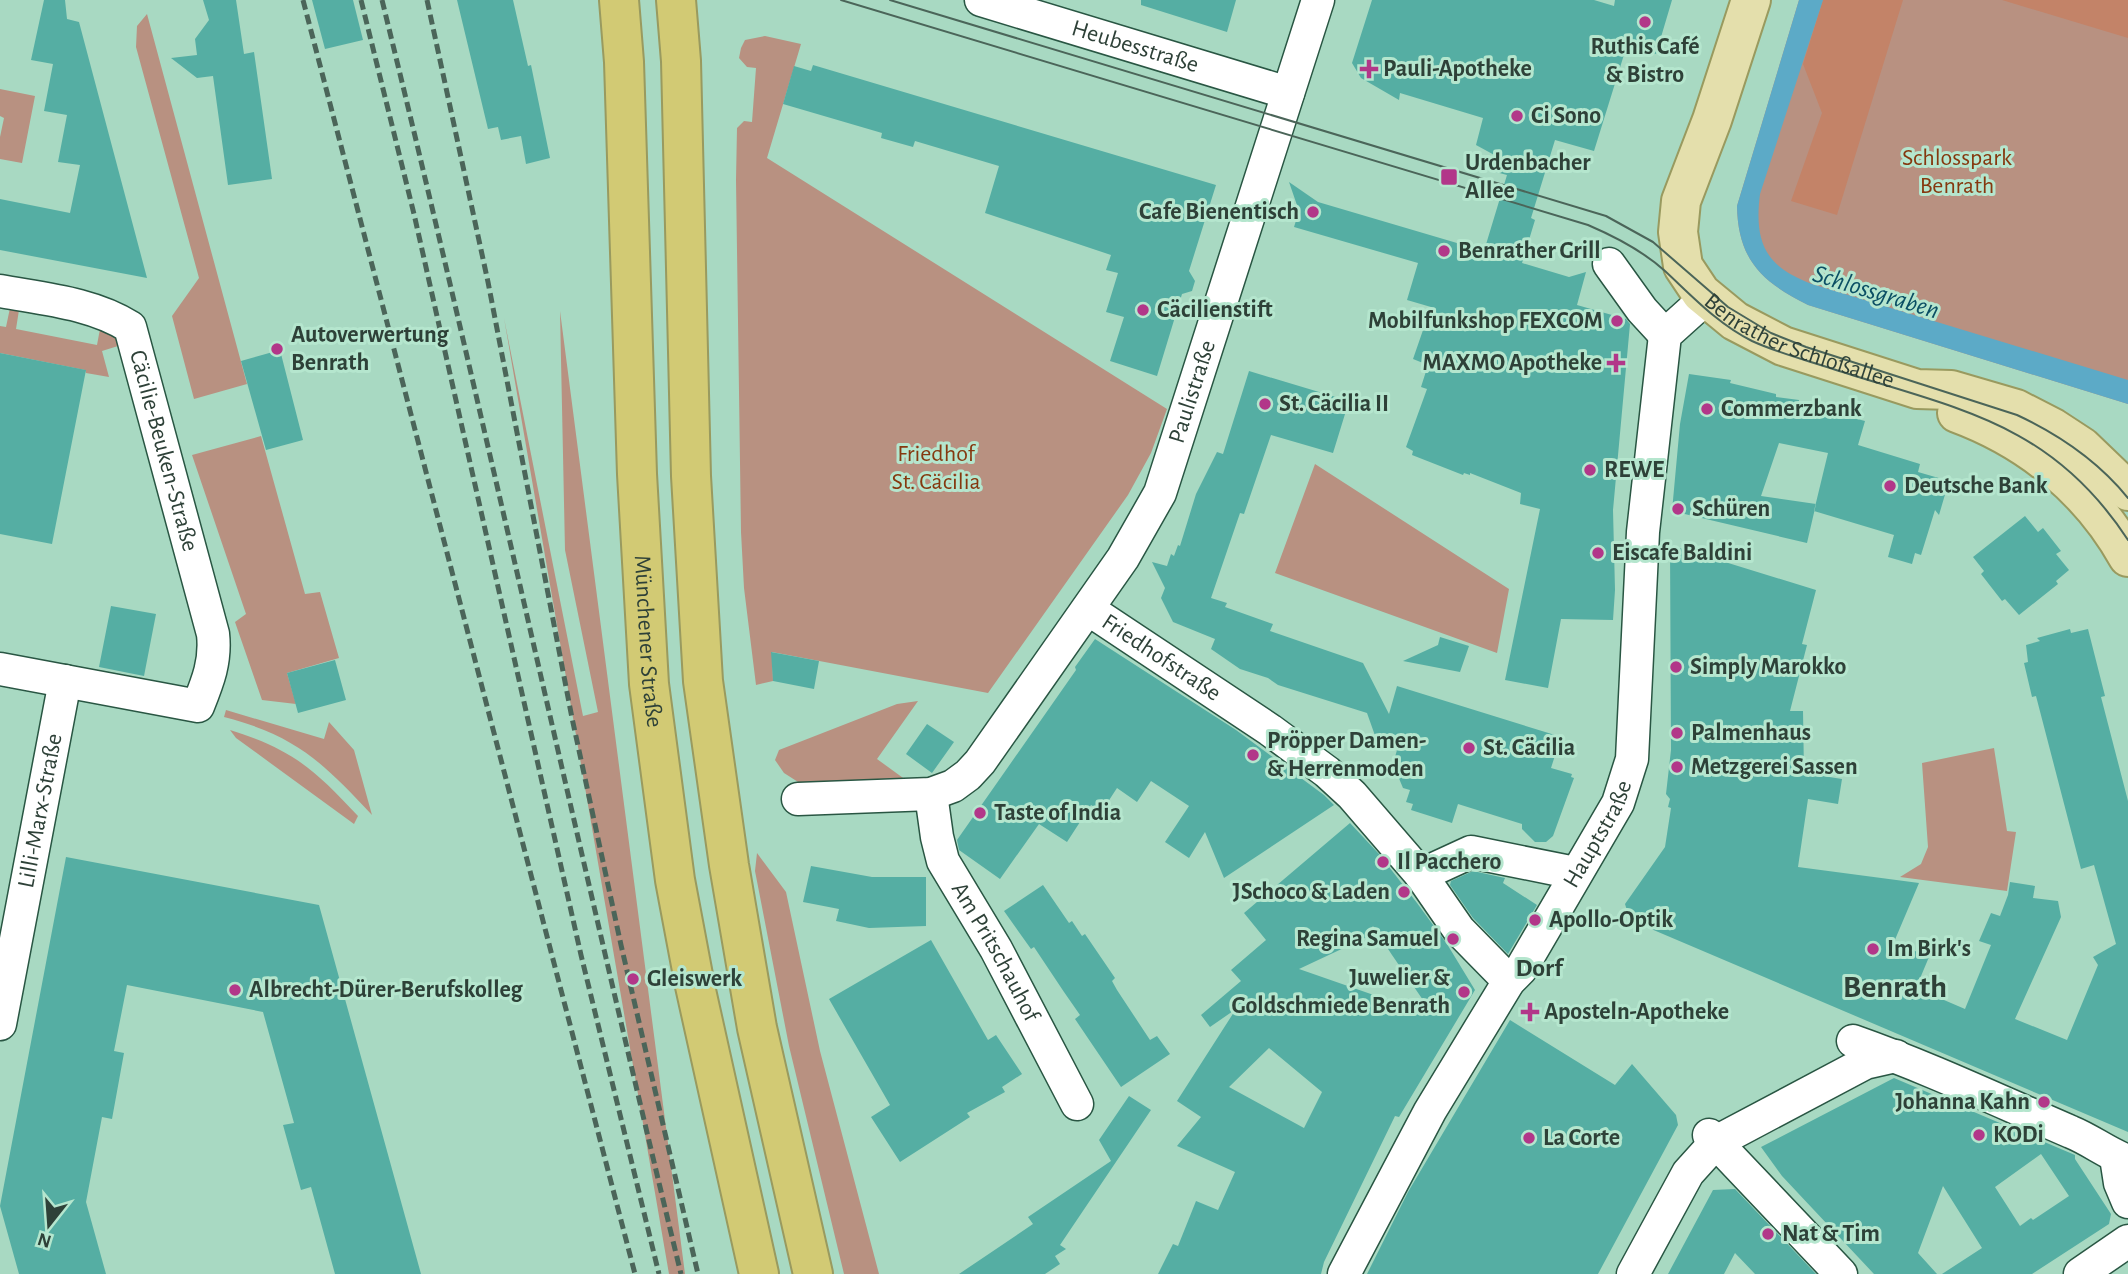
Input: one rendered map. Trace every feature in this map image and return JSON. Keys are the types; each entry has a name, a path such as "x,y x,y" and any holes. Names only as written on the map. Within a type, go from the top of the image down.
{"highway":[{"name":"Münchener Straße","path":"619,0 624,62 641,580 649,684 675,880 695,986 759,1274"},
{"path":"676,0 681,61 696,578 703,681 729,865 757,1028 813,1274"}],"main road":[{"path":"1698,290 1683,266 1679,243 1681,201 1712,120 1751,0"},
{"name":"Benrather Schloßallee","path":"1698,290 1745,328 1783,346 1917,389 1951,390 2016,409 2082,447 2128,491"},
{"name":"Benrather Schloßallee","path":"1917,389 1947,410 1980,422 2017,441 2056,469 2084,496 2109,526 2128,557"}],"street":[{"name":"Heubesstraße","path":"981,0 1288,93"},
{"name":"Paulistraße","path":"1098,615 1123,558 1160,494 1318,0"},
{"path":"1609,264 1642,310 1665,335 1698,290"},
{"name":"Cäcilie-Beuken-Straße","path":"0,291 85,307 115,317 130,327 213,634 214,663 198,706 65,681"},
{"name":"Hauptstraße","path":"1344,1274 1430,1111 1509,981 1521,969 1618,803 1632,759 1643,532 1665,335"},
{"name":"Friedhofstraße","path":"798,799 932,794 953,786 981,762 1098,615 1270,730 1327,772 1352,795 1421,875 1460,930 1509,981"},
{"path":"0,669 65,681"},
{"name":"Lilli-Marx-Straße","path":"0,1024 6,965 65,681"},
{"name":"Am Pritschauhof","path":"932,794 943,861 996,949 1077,1104"},
{"path":"1421,875 1471,852 1575,873"},
{"path":"1853,1041 1896,1056 2078,1135 2122,1159 2120,1183 2128,1202"},
{"path":"1633,1274 1688,1173 1712,1138 1865,1063 1896,1056"},
{"path":"1712,1138 1841,1274"},
{"path":"2080,1274 2128,1241"}],"green space":[{"name":"Schlosspark Benrath","path":"1799,0 2128,0 2128,404 1808,305 1778,287 1756,267 1742,241 1737,206"},
{"path":"147,14 247,384 194,399 172,316 199,278 136,47 137,26"},
{"name":"Friedhof St. Cäcilia","path":"765,36 801,44 767,158 1167,409 1151,453 1128,495 988,693 772,652 773,681 756,685 744,588 741,532 736,180 737,128 744,121 752,122 756,68 747,67 739,58 741,48 745,40"},
{"path":"0,89 35,96 22,163 0,159 0,137 4,118 0,116"},
{"path":"10,308 19,310 16,329 97,345 100,329 115,334 120,343 118,346 102,351 109,377 0,353 0,326 6,327"},
{"path":"560,311 685,1274 669,1274 504,318 583,716 598,712 565,550"},
{"path":"261,436 305,594 320,592 339,658 287,673 296,704 262,700 235,622 246,614 192,455"},
{"path":"1315,464 1509,589 1497,653 1275,573"},
{"path":"918,701 877,759 910,783 806,787 784,773 775,760 779,750 897,704"},
{"path":"226,710 324,739 329,722 354,750 372,815 307,753 271,733 224,717"},
{"path":"230,730 270,745 301,762 358,816 354,824 236,738"},
{"path":"1994,748 2007,831 2016,832 2007,891 1900,877 1921,864 1928,847 1922,763"},
{"path":"757,853 786,892 820,1051 879,1274 844,1274 789,1046 755,871"}],"shaded area":[{"path":"1823,0 1903,0 1837,215 1791,201 1822,113 1803,64"},
{"path":"2002,0 2128,0 2128,38"}],"water":[{"path":"1799,0 1823,0 1760,194 1761,239 1773,261 1783,270 1812,284 2128,380 2128,404 1808,305 1778,287 1756,267 1742,241 1737,206"}],"building":[{"path":"44,0 65,0 67,19 79,22 147,278 0,250 0,199 70,213 80,165 58,162 67,115 44,111 53,64 31,60"},
{"path":"203,0 236,0 244,54 254,52 272,179 228,185 213,76 197,78 171,58 197,55 195,39 209,20"},
{"path":"312,0 353,0 363,40 325,49"},
{"path":"457,0 513,0 528,66 531,65 550,158 526,164 521,136 501,140 498,127 488,129"},
{"path":"1141,0 1236,0 1227,32 1141,5"},
{"path":"1372,0 1594,0 1614,6 1615,0 1672,0 1656,54 1627,45 1594,151 1555,140 1531,218 1535,220 1522,263 1569,277 1586,272 1577,305 1626,319 1630,324 1613,510 1613,620 1561,619 1548,688 1505,680 1540,509 1520,504 1521,493 1412,455 1413,451 1406,447 1427,389 1421,387 1428,365 1413,359 1431,307 1407,300 1418,263 1294,227 1299,211 1289,182 1318,202 1484,251 1507,175 1492,171 1498,157 1476,145 1483,118 1400,93 1399,100 1361,78 1352,63"},
{"path":"813,65 1216,185 1189,271 1195,281 1192,291 1182,294 1157,376 1110,361 1124,317 1106,312 1118,273 1106,270 1111,255 985,213 999,166 915,141 913,147 881,138 882,133 783,104 794,66 811,71"},
{"path":"280,350 303,440 266,450 241,361"},
{"path":"0,353 86,370 52,544 0,534"},
{"path":"1249,371 1349,401 1333,453 1271,435 1244,514 1240,513 1211,598 1227,603 1225,607 1273,624 1270,631 1363,663 1389,714 1397,686 1555,735 1554,742 1559,743 1551,768 1572,774 1571,777 1574,778 1553,836 1546,842 1535,842 1522,829 1522,824 1458,804 1452,823 1411,810 1413,804 1406,802 1410,790 1403,788 1393,764 1401,736 1378,744 1367,713 1278,685 1268,678 1240,669 1211,649 1215,639 1173,622 1161,598 1165,588 1152,562 1167,566 1171,554 1174,556 1178,545 1180,546 1196,494 1217,452 1223,454"},
{"path":"1689,374 1731,380 1730,383 1776,394 1776,397 1799,400 1799,404 1865,421 1858,445 1920,464 1918,472 1949,481 1939,515 1935,510 1921,555 1915,553 1912,564 1888,557 1894,535 1814,511 1807,543 1672,511 1680,424","holes":["1779,443 1828,453 1816,504 1761,496"]},
{"path":"2025,516 2038,532 2043,528 2061,551 2056,554 2069,570 2056,581 2058,584 2019,615 2005,599 2002,601 1981,574 1984,571 1973,557"},
{"path":"1670,545 1816,590 1802,644 1807,645 1790,711 1803,711 1804,773 1842,779 1838,804 1808,799 1798,867 1919,883 1894,942 1929,957 1916,988 1965,1009 1991,945 1979,941 1991,913 2000,916 2010,882 2035,886 2033,898 2058,901 2061,917 2015,1019 2067,1040 2098,965 2093,957 2116,944 2094,865 2081,869 2036,696 2032,697 2024,663 2028,662 2026,645 2040,641 2037,638 2070,629 2071,633 2088,629 2105,696 2101,697 2128,801 2128,1132 1630,920 1625,904 1665,847 1671,808 1668,807 1670,799 1666,794 1671,750"},
{"path":"111,606 156,614 144,676 99,667"},
{"path":"1440,637 1469,646 1460,672 1403,661 1438,645"},
{"path":"1095,639 1236,730 1334,805 1224,878 1205,832 1189,858 1165,842 1189,806 1151,781 1137,802 1117,788 1102,811 1091,805 1067,842 1039,824 1000,879 959,850 957,840"},
{"path":"771,652 819,661 814,689 773,681"},
{"path":"335,660 346,700 298,713 287,673"},
{"path":"927,724 954,742 932,773 906,754"},
{"path":"1350,823 1379,854 1417,903 1447,944 1475,990 1399,1117 1395,1116 1324,1262 1321,1274 1158,1274 1173,1244 1178,1246 1196,1201 1218,1210 1235,1172 1177,1146 1201,1117 1177,1101 1236,1009 1210,1027 1201,1015 1241,981 1231,970 1266,940 1244,913","holes":["1373,926 1392,955 1434,1016 1299,969 1365,938","1269,1048 1322,1092 1304,1128 1229,1087"]},
{"path":"66,857 319,905 421,1274 335,1274 311,1187 301,1190 283,1125 294,1123 263,1012 127,985 114,1051 124,1053 112,1119 102,1117 86,1202 106,1274 19,1274 0,1206"},
{"path":"811,866 872,877 926,877 926,926 869,928 836,921 839,909 803,902"},
{"path":"1473,871 1505,878 1503,883 1537,905 1508,954 1473,918 1450,885 1451,881"},
{"path":"1043,885 1069,923 1072,921 1082,936 1085,934 1115,978 1112,981 1117,990 1150,1040 1157,1036 1170,1054 1121,1087 1075,1019 1080,1015 1034,947 1031,949 1004,911"},
{"path":"931,940 988,1040 996,1035 1022,1074 1002,1087 1005,1092 967,1113 970,1117 900,1162 871,1117 890,1105 829,999"},
{"path":"1510,1020 1615,1085 1632,1064 1676,1115 1678,1125 1598,1274 1367,1274 1408,1192"},
{"path":"1894,1078 2075,1155 2111,1214 2109,1224 2032,1274 1942,1274 1982,1248 1943,1186 1918,1253 1937,1274 1874,1274 1782,1176 1761,1147","holes":["2041,1154 2069,1196 2020,1226 1995,1187"]},
{"path":"1129,1096 1151,1110 1060,1245 1066,1249 1055,1256 1060,1264 1045,1274 959,1274 1033,1224 1028,1217 1111,1161 1099,1140"},
{"path":"1735,1189 1816,1274 1755,1274 1735,1253 1724,1274 1668,1274 1713,1190"}],"tram line":[{"path":"841,0 1588,225 1648,257 1717,318 1752,341 1961,410 1998,425 2034,445 2067,469 2098,500 2128,540"},
{"path":"890,0 1606,216 1653,242 1728,307 1771,333 1806,347 2017,415 2077,450 2104,472 2128,498"}],"railway":[{"path":"303,0 635,1274"},
{"path":"361,0 414,214 581,955 659,1274"},
{"path":"382,0 681,1274"},
{"path":"427,0 488,282 572,718 621,945 698,1274"}],"place":[{"name":"Ruthis Café & Bistro","path":"1645,22"},
{"name":"Pauli-Apotheke","path":"1369,69"},
{"name":"Ci Sono","path":"1517,116"},
{"name":"Urdenbacher Allee","path":"1449,177"},
{"name":"Cafe Bienentisch","path":"1313,212"},
{"name":"Benrather Grill","path":"1444,251"},
{"name":"Cäcilienstift","path":"1143,310"},
{"name":"Mobilfunkshop FEXCOM","path":"1617,321"},
{"name":"Autoverwertung Benrath","path":"277,349"},
{"name":"MAXMO Apotheke","path":"1616,363"},
{"name":"St. Cäcilia II","path":"1265,404"},
{"name":"Commerzbank","path":"1707,409"},
{"name":"REWE","path":"1590,470"},
{"name":"Deutsche Bank","path":"1890,486"},
{"name":"Schüren","path":"1678,509"},
{"name":"Eiscafe Baldini","path":"1598,553"},
{"name":"Simply Marokko","path":"1676,667"},
{"name":"Palmenhaus","path":"1677,733"},
{"name":"St. Cäcilia","path":"1469,748"},
{"name":"Pröpper Damen- & Herrenmoden","path":"1253,755"},
{"name":"Metzgerei Sassen","path":"1677,767"},
{"name":"Taste of India","path":"980,813"},
{"name":"Il Pacchero","path":"1383,862"},
{"name":"JSchoco & Laden","path":"1404,892"},
{"name":"Apollo-Optik","path":"1535,920"},
{"name":"Regina Samuel","path":"1453,939"},
{"name":"Im Birk's","path":"1873,949"},
{"name":"Gleiswerk","path":"633,979"},
{"name":"Albrecht-Dürer-Berufskolleg","path":"235,990"},
{"name":"Juwelier & Goldschmiede Benrath","path":"1464,992"},
{"name":"Aposteln-Apotheke","path":"1530,1012"},
{"name":"Johanna Kahn","path":"2044,1102"},
{"name":"KODi","path":"1979,1135"},
{"name":"La Corte","path":"1529,1138"},
{"name":"Nat & Tim","path":"1768,1234"}],"district":[{"name":"Dorf","path":"1539,968"},
{"name":"Benrath","path":"1895,987"}],"water label":[{"name":"Schlossgraben","path":"1876,292"}]}
